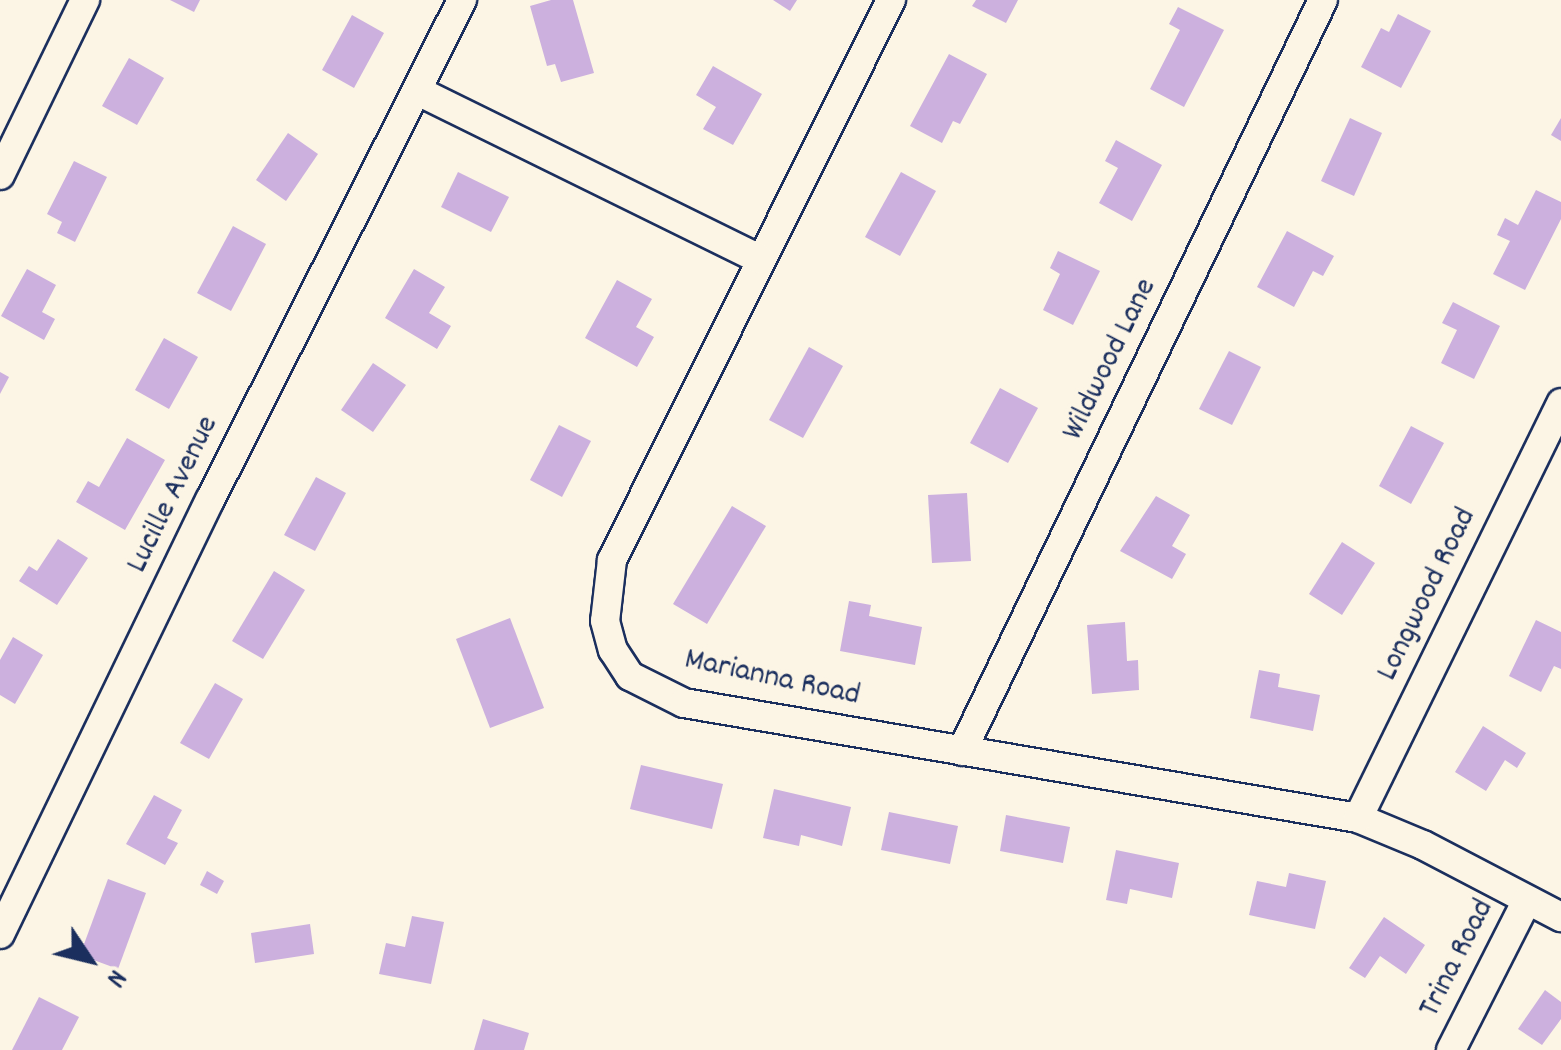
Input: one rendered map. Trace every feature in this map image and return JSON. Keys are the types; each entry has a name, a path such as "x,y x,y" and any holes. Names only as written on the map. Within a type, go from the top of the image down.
{"street":[{"path":"0,175 86,0"},
{"name":"Lucille Avenue","path":"0,934 210,500 462,0"},
{"name":"Marianna Road","path":"891,0 612,560 604,621 613,650 630,676 684,704 1358,818 1423,845 1561,918"},
{"name":"Wildwood Lane","path":"962,751 1323,0"},
{"path":"418,91 760,259"},
{"name":"Longwood Road","path":"1358,818 1561,402"},
{"name":"Trina Road","path":"1450,1050 1527,900"}],"building":[{"path":"170,0 200,0 194,12"},
{"path":"551,0 573,0 594,73 561,82 555,64 547,66 530,6"},
{"path":"773,0 797,0 790,11"},
{"path":"976,0 1018,0 1006,23 972,6"},
{"path":"1178,7 1224,30 1184,107 1150,89 1180,30 1169,24"},
{"path":"1398,14 1431,31 1401,88 1361,67 1381,28 1389,32"},
{"path":"352,15 384,33 354,88 322,70"},
{"path":"949,54 987,74 960,124 953,121 942,143 910,126"},
{"path":"129,58 164,78 137,125 102,106"},
{"path":"713,66 762,94 733,145 703,129 716,107 696,95"},
{"path":"1350,118 1382,133 1354,196 1321,181"},
{"path":"1561,118 1561,141 1551,135"},
{"path":"288,133 318,154 286,201 256,180"},
{"path":"1116,140 1162,165 1132,221 1099,203 1118,168 1105,161"},
{"path":"74,161 107,177 75,242 57,233 62,222 47,214"},
{"path":"458,172 509,197 491,232 441,207"},
{"path":"901,172 936,191 900,256 865,237"},
{"path":"1536,190 1561,202 1561,219 1525,290 1493,274 1510,241 1497,235 1505,218 1518,225"},
{"path":"233,226 266,244 231,311 197,293"},
{"path":"1287,231 1334,256 1323,276 1313,271 1294,307 1257,287"},
{"path":"1058,251 1100,271 1073,325 1043,310 1060,274 1050,268"},
{"path":"27,269 56,285 42,312 55,319 44,340 1,316"},
{"path":"414,269 445,287 429,313 451,326 437,349 385,318"},
{"path":"617,280 652,299 636,327 654,337 637,367 585,338"},
{"path":"1453,302 1500,326 1474,379 1441,363 1457,330 1442,323"},
{"path":"164,338 198,357 169,409 135,390"},
{"path":"809,347 843,366 803,438 769,420"},
{"path":"1229,351 1261,367 1232,425 1199,409"},
{"path":"373,363 406,385 373,432 341,410"},
{"path":"0,372 9,377 0,394"},
{"path":"1000,388 1038,408 1008,463 970,443"},
{"path":"559,425 591,441 562,497 530,480"},
{"path":"1411,426 1444,443 1411,504 1379,486"},
{"path":"127,438 165,460 125,530 76,502 88,481 99,487"},
{"path":"316,477 346,493 315,551 284,535"},
{"path":"967,493 971,561 932,563 928,495"},
{"path":"1156,496 1190,515 1172,546 1186,554 1172,579 1120,551"},
{"path":"732,506 766,526 707,624 673,604"},
{"path":"58,539 88,558 57,605 19,581 29,566 37,571"},
{"path":"1342,542 1375,563 1342,615 1309,594"},
{"path":"274,571 305,590 263,659 232,641"},
{"path":"849,601 871,605 869,616 922,627 915,665 840,651"},
{"path":"510,618 544,708 490,728 456,639"},
{"path":"1536,620 1561,632 1561,669 1554,666 1541,692 1509,676"},
{"path":"1125,622 1127,661 1138,660 1139,690 1092,694 1087,625"},
{"path":"13,637 43,655 15,704 0,695 0,660"},
{"path":"1259,670 1280,674 1278,687 1320,695 1313,731 1250,718"},
{"path":"215,683 243,699 209,759 180,743"},
{"path":"1483,726 1526,753 1517,768 1505,760 1486,791 1455,772"},
{"path":"641,765 723,784 712,829 630,809"},
{"path":"774,789 851,807 842,846 801,835 799,846 763,838"},
{"path":"154,795 182,810 167,838 178,843 165,865 126,844"},
{"path":"889,812 958,826 950,864 881,850"},
{"path":"1006,815 1070,827 1063,863 1000,851"},
{"path":"1116,850 1179,863 1172,898 1130,889 1127,904 1106,900"},
{"path":"207,871 224,881 217,894 200,885"},
{"path":"1289,873 1326,881 1315,929 1249,915 1257,881 1286,887"},
{"path":"108,879 146,893 118,969 80,955"},
{"path":"412,916 444,922 431,984 379,974 386,943 405,947"},
{"path":"1384,917 1425,945 1406,974 1380,956 1365,978 1349,968"},
{"path":"310,924 314,954 255,963 251,933"},
{"path":"1545,990 1561,1002 1561,1019 1542,1045 1518,1029"},
{"path":"39,997 79,1017 62,1050 12,1050"},
{"path":"483,1019 529,1033 524,1050 474,1050"}]}
